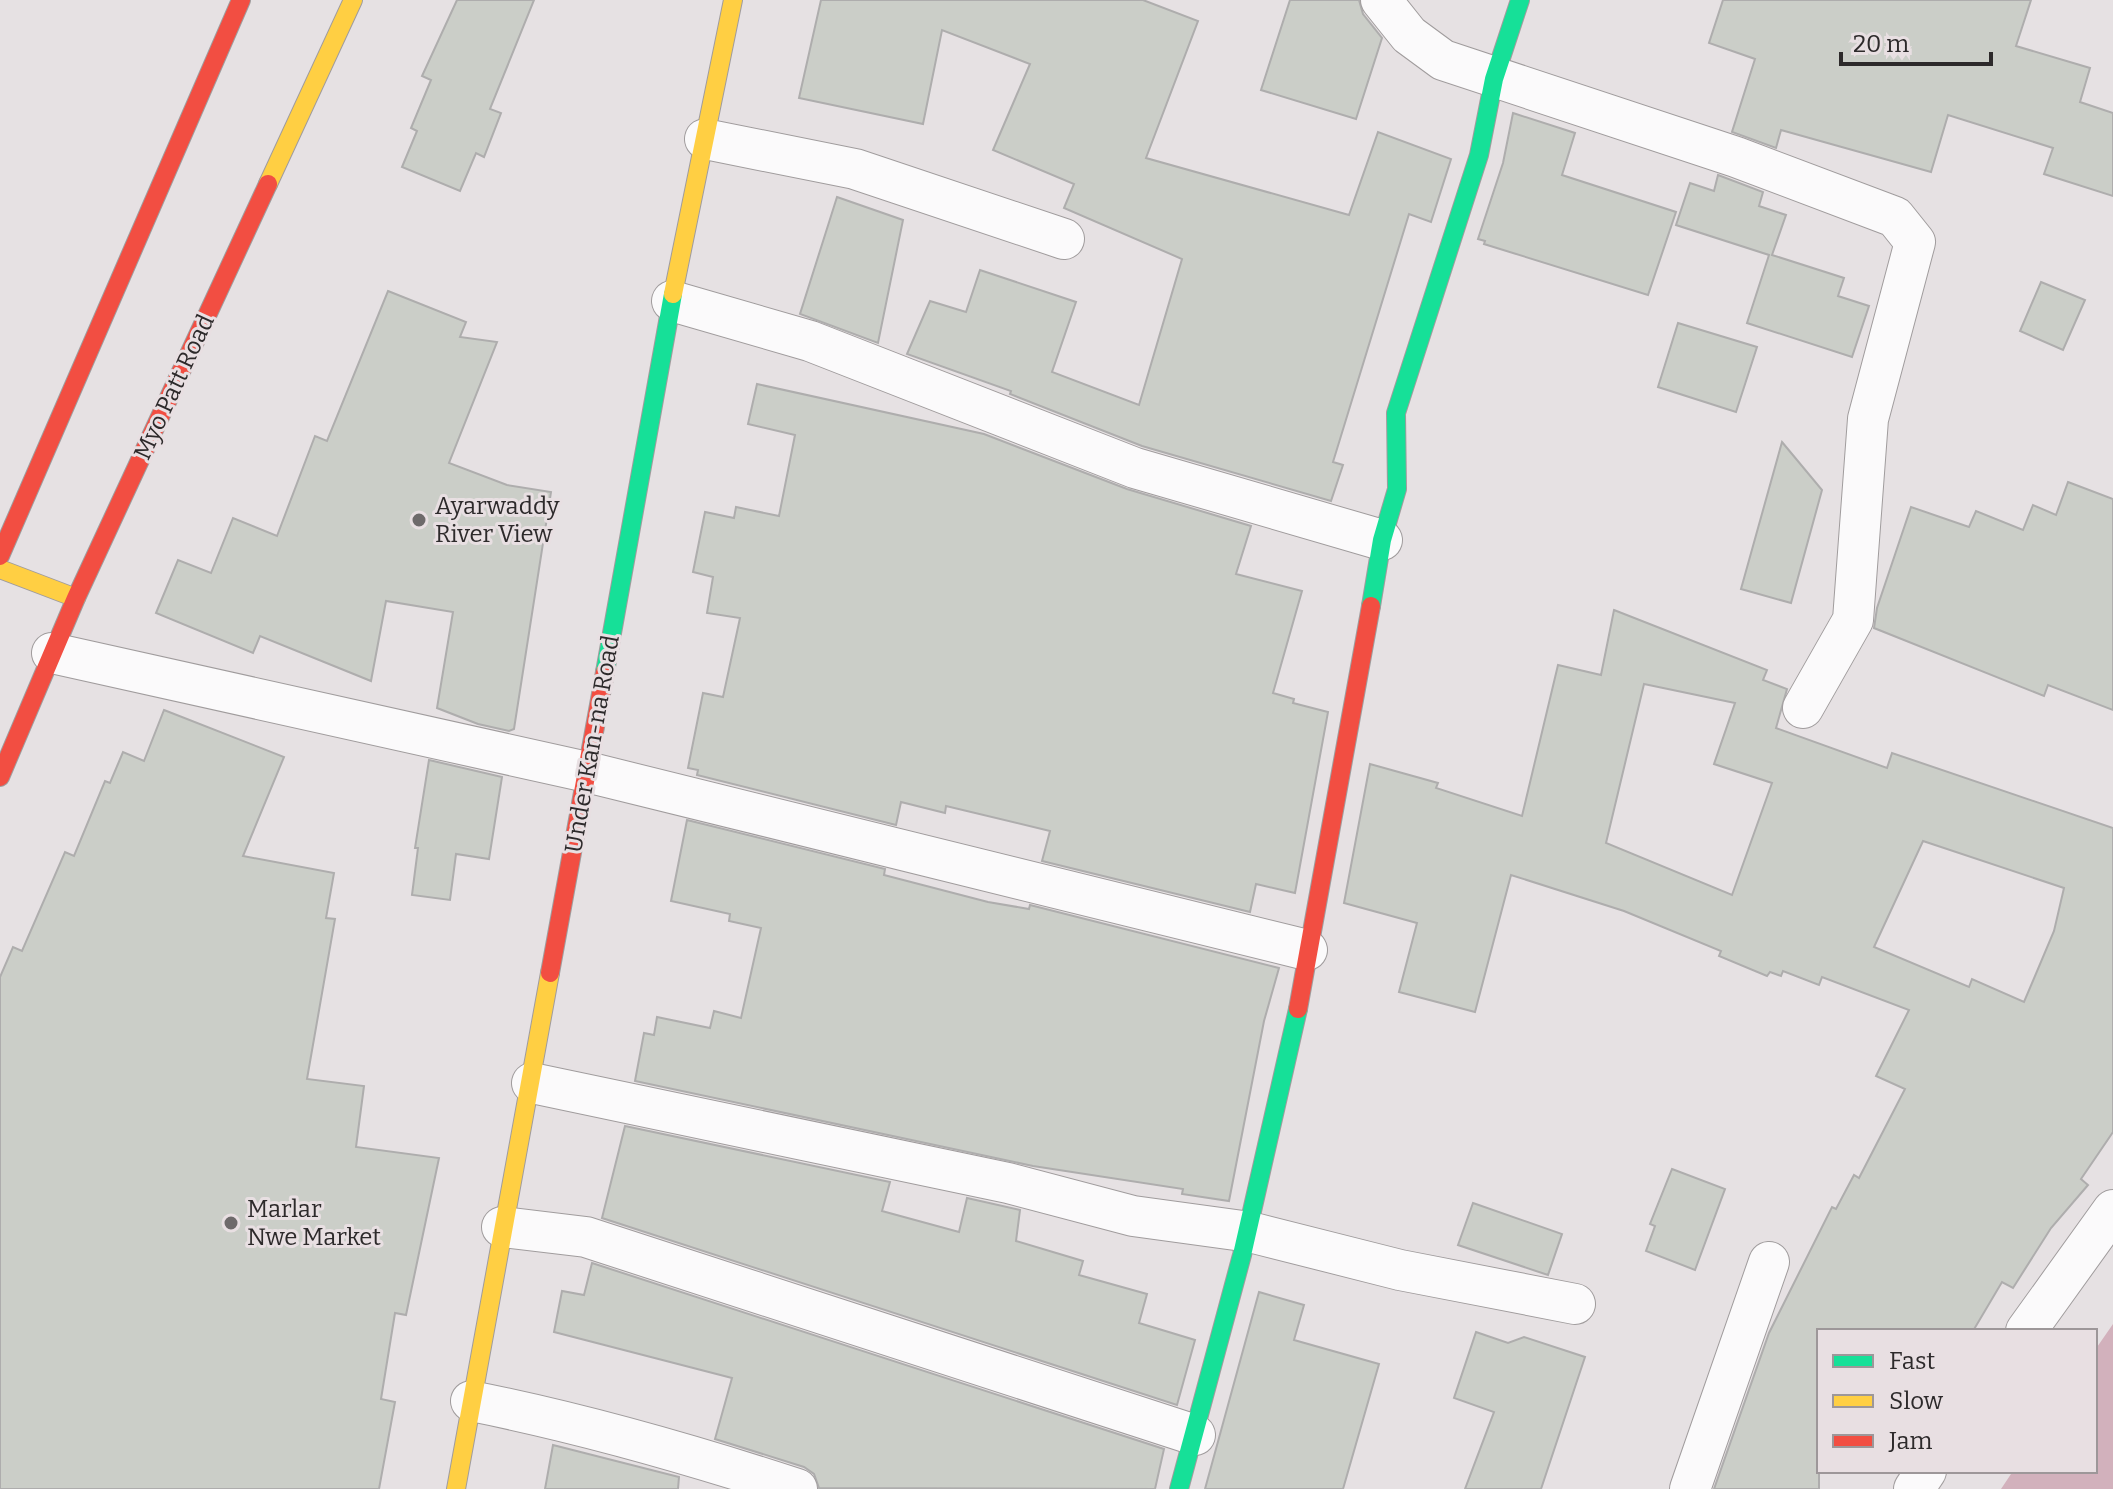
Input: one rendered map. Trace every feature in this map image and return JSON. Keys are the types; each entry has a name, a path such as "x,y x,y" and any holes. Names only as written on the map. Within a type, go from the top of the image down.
{"street":[{"path":"0,556 241,0"},
{"name":"Under Kan-na Road","path":"456,1489 672,301 733,0"},
{"path":"1381,0 1409,35 1443,60 1736,157 1881,211 1895,217 1915,242 1868,419 1853,620 1803,708"},
{"path":"1179,1489 1250,1232 1307,950 1382,540 1397,489 1396,413 1479,155 1494,79 1520,0"},
{"name":"Myo Patt Road","path":"0,777 76,598 347,2"},
{"path":"705,139 855,169 1064,239"},
{"path":"672,301 810,341 1135,468 1382,540"},
{"path":"0,569 76,598"},
{"path":"52,653 587,772 1307,950"},
{"path":"532,1083 1008,1183 1133,1216 1250,1232 1400,1270 1575,1304"},
{"path":"2027,1329 2113,1210"},
{"path":"502,1227 586,1237 1195,1435"},
{"path":"1690,1489 1769,1262"},
{"path":"471,1401 570,1422 797,1489"}],"shaded area":[{"path":"2113,1324 2113,1489 2001,1489 2012,1473 2097,1473 2097,1347"}],"building":[{"path":"457,0 534,0 490,109 501,113 484,157 476,153 460,191 402,167 417,131 411,128 431,80 422,76"},
{"path":"821,0 1143,0 1198,21 1146,158 1349,215 1378,132 1451,159 1431,222 1409,214 1333,462 1343,465 1331,501 1142,446 1010,394 1011,391 907,354 930,301 966,312 980,270 1076,302 1052,372 1139,405 1182,259 1064,208 1074,184 993,150 1030,64 942,30 923,124 799,98"},
{"path":"1290,0 1359,0 1363,14 1382,38 1356,119 1261,90"},
{"path":"1723,0 2031,0 2016,46 2090,68 2080,102 2113,113 2113,196 2044,174 2053,148 1948,115 1931,172 1781,130 1776,148 1732,132 1755,59 1709,43"},
{"path":"1513,113 1575,133 1562,175 1676,212 1648,295 1484,244 1485,241 1478,239 1503,163"},
{"path":"1718,175 1763,192 1759,206 1786,215 1772,255 1844,278 1838,296 1869,306 1852,357 1747,323 1769,255 1676,225 1690,183 1714,191"},
{"path":"837,197 903,220 878,343 800,314"},
{"path":"2041,282 2085,300 2063,350 2020,331"},
{"path":"388,291 466,322 460,337 497,342 449,463 507,485 551,492 514,729 509,731 478,724 437,708 453,612 386,601 371,681 260,636 253,653 156,613 178,560 211,573 233,518 277,536 315,436 327,441"},
{"path":"1678,323 1757,347 1736,412 1658,387"},
{"path":"757,384 984,434 1127,489 1251,526 1236,574 1302,591 1273,693 1294,699 1293,703 1328,712 1295,893 1256,884 1250,912 1042,861 1050,831 946,806 945,813 901,802 896,825 697,775 698,770 688,768 703,693 723,697 740,618 707,613 713,577 693,572 705,512 734,518 736,507 779,516 795,435 748,424"},
{"path":"1782,442 1822,490 1791,603 1741,589"},
{"path":"2068,482 2113,499 2113,710 2048,685 2044,696 1874,628 1877,608 1911,507 1969,527 1976,511 2023,530 2033,505 2056,515"},
{"path":"1614,610 1767,670 1763,680 1787,689 1776,728 1887,768 1892,753 2113,828 2113,1132 2081,1179 2088,1185 2051,1228 2013,1288 2002,1282 1974,1329 1817,1329 1819,1489 1714,1489 1769,1333 1832,1207 1836,1209 1854,1175 1859,1178 1905,1089 1876,1076 1909,1010 1822,977 1819,985 1783,971 1781,976 1770,972 1767,976 1719,956 1721,951 1624,911 1511,875 1475,1012 1399,992 1417,923 1344,903 1370,764 1438,783 1436,788 1522,816 1558,665 1601,675","holes":["1644,684 1735,703 1714,764 1772,783 1732,895 1606,843","1923,841 2064,888 2054,931 2024,1002 1972,979 1969,987 1874,947"]},
{"name":"Marlar Nwe Market","path":"164,710 284,757 243,856 334,873 326,918 335,919 307,1079 364,1086 356,1147 439,1158 406,1315 395,1313 381,1399 395,1402 379,1489 0,1489 0,977 13,947 22,951 65,852 74,856 105,781 110,783 123,752 144,761"},
{"path":"429,760 502,777 489,859 456,854 450,900 412,895 418,848 415,848"},
{"path":"687,820 885,869 884,875 988,902 1029,909 1030,905 1279,968 1264,1021 1229,1201 1182,1194 1183,1189 1033,1166 635,1081 644,1033 654,1035 657,1017 710,1028 714,1011 741,1018 761,928 729,921 730,914 671,901"},
{"path":"625,1126 890,1182 882,1211 959,1232 967,1198 1020,1210 1016,1241 1083,1261 1079,1275 1147,1294 1139,1323 1195,1340 1177,1405 602,1218"},
{"path":"1672,1169 1725,1189 1695,1270 1646,1251 1655,1226 1650,1224"},
{"path":"1473,1203 1562,1234 1548,1275 1458,1245"},
{"path":"592,1263 1164,1449 1155,1489 819,1488 814,1474 804,1467 715,1439 732,1378 554,1332 562,1291 584,1295"},
{"path":"1259,1292 1304,1305 1294,1340 1379,1364 1343,1489 1205,1489"},
{"path":"1476,1332 1508,1343 1524,1337 1585,1357 1541,1489 1465,1489 1494,1412 1454,1398"},
{"path":"553,1445 679,1477 678,1489 545,1489"}],"traffic: fast":[{"path":"1371,606 1382,540 1397,489 1396,413 1479,155 1494,79 1520,0"},
{"path":"605,672 673,294"},
{"path":"1179,1489 1242,1255 1298,1009"}],"traffic: slow":[{"path":"268,184 353,0"},
{"path":"673,294 733,0"},
{"path":"0,569 76,598"},
{"path":"456,1489 550,973"}],"traffic: jam":[{"path":"0,556 241,0"},
{"path":"0,777 76,598 268,184"},
{"path":"1298,1009 1371,606"},
{"path":"550,973 605,672"}],"place":[{"name":"Ayarwaddy River View","path":"419,520"},
{"name":"Marlar Nwe Market","path":"231,1223"}]}
